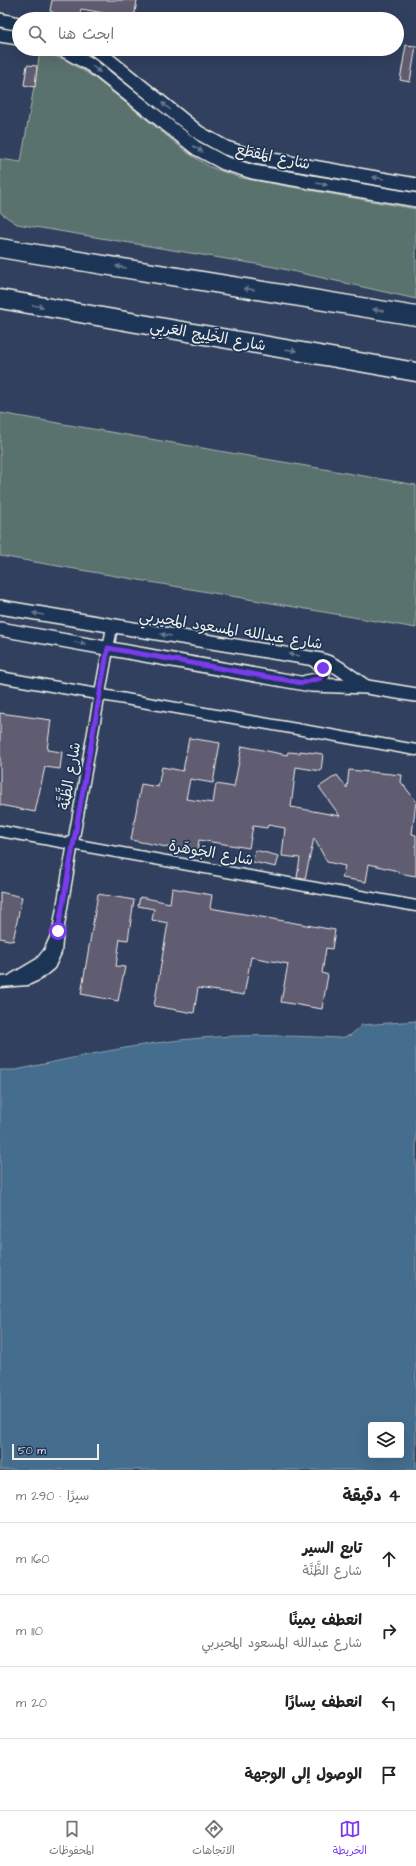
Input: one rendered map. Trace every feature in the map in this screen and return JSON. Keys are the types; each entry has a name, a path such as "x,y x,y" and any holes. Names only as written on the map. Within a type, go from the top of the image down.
{"highway":[{"path":"0,248 416,316"},
{"name":"شارع الخَلِيج العَربِي","path":"0,299 416,372"}],"street":[{"path":"0,20 12,23"},
{"path":"0,35 12,37"},
{"name":"شارع المَقطَع","path":"75,56 91,65 196,148 224,163 253,172 416,200"},
{"name":"شارع المَقطَع","path":"104,56 199,133 226,148 255,157 416,185"},
{"name":"شارع عبدالله المسعود المحيربي","path":"0,607 112,627 313,659 332,664 367,687"},
{"name":"شارع الظَّنَّة","path":"0,982 11,980 40,963 49,952 58,931 112,627"},
{"path":"0,629 302,683 332,687 367,687 416,695"},
{"path":"302,683 317,680 323,675 323,668 313,659"},
{"path":"0,677 416,750"},
{"name":"شارع الجَوهَرة","path":"0,831 416,906"}],"green space":[{"path":"39,56 54,56 64,59 95,78 188,153 210,167 241,178 416,209 416,299 274,267 17,224 0,212 0,159 21,162"},
{"path":"0,413 416,485 416,628 0,556"}],"water":[{"path":"416,1021 416,1470 0,1470 0,1070 16,1070 85,1055 178,1040 254,1036 340,1038 351,1035 362,1025"}],"building":[{"path":"52,0 137,0 135,12 98,12 81,9 80,12 50,11"},
{"path":"406,45 416,46 410,82 400,80"},
{"path":"27,65 37,66 35,87 24,85"},
{"path":"0,713 51,720 47,750 62,752 60,769 45,767 35,812 0,805"},
{"path":"189,738 220,743 213,783 190,779 186,799 213,803 216,784 234,787 242,746 287,755 288,752 300,753 300,751 323,754 321,771 296,767 291,807 340,816 319,787 337,775 347,788 349,770 402,775 401,782 416,801 412,834 416,835 416,876 398,873 398,871 369,864 366,882 342,878 345,866 327,862 314,838 305,879 297,878 300,858 282,856 285,828 268,825 267,828 253,826 249,848 199,840 197,853 131,840 141,784 158,787 162,767 183,771"},
{"path":"255,850 279,856 276,867 253,862"},
{"path":"172,888 212,895 210,908 335,930 332,949 326,948 322,973 328,975 322,1009 281,1002 288,964 251,957 244,995 198,988 194,1013 154,1006 168,923 152,920 154,909 138,906 140,897 170,903"},
{"path":"0,892 22,897 13,941 0,938"},
{"path":"98,894 134,900 128,940 120,939 116,966 125,967 118,1001 81,994"}],"route":[{"path":"58,931 108,648 302,683 321,678 324,671 323,668"}]}
